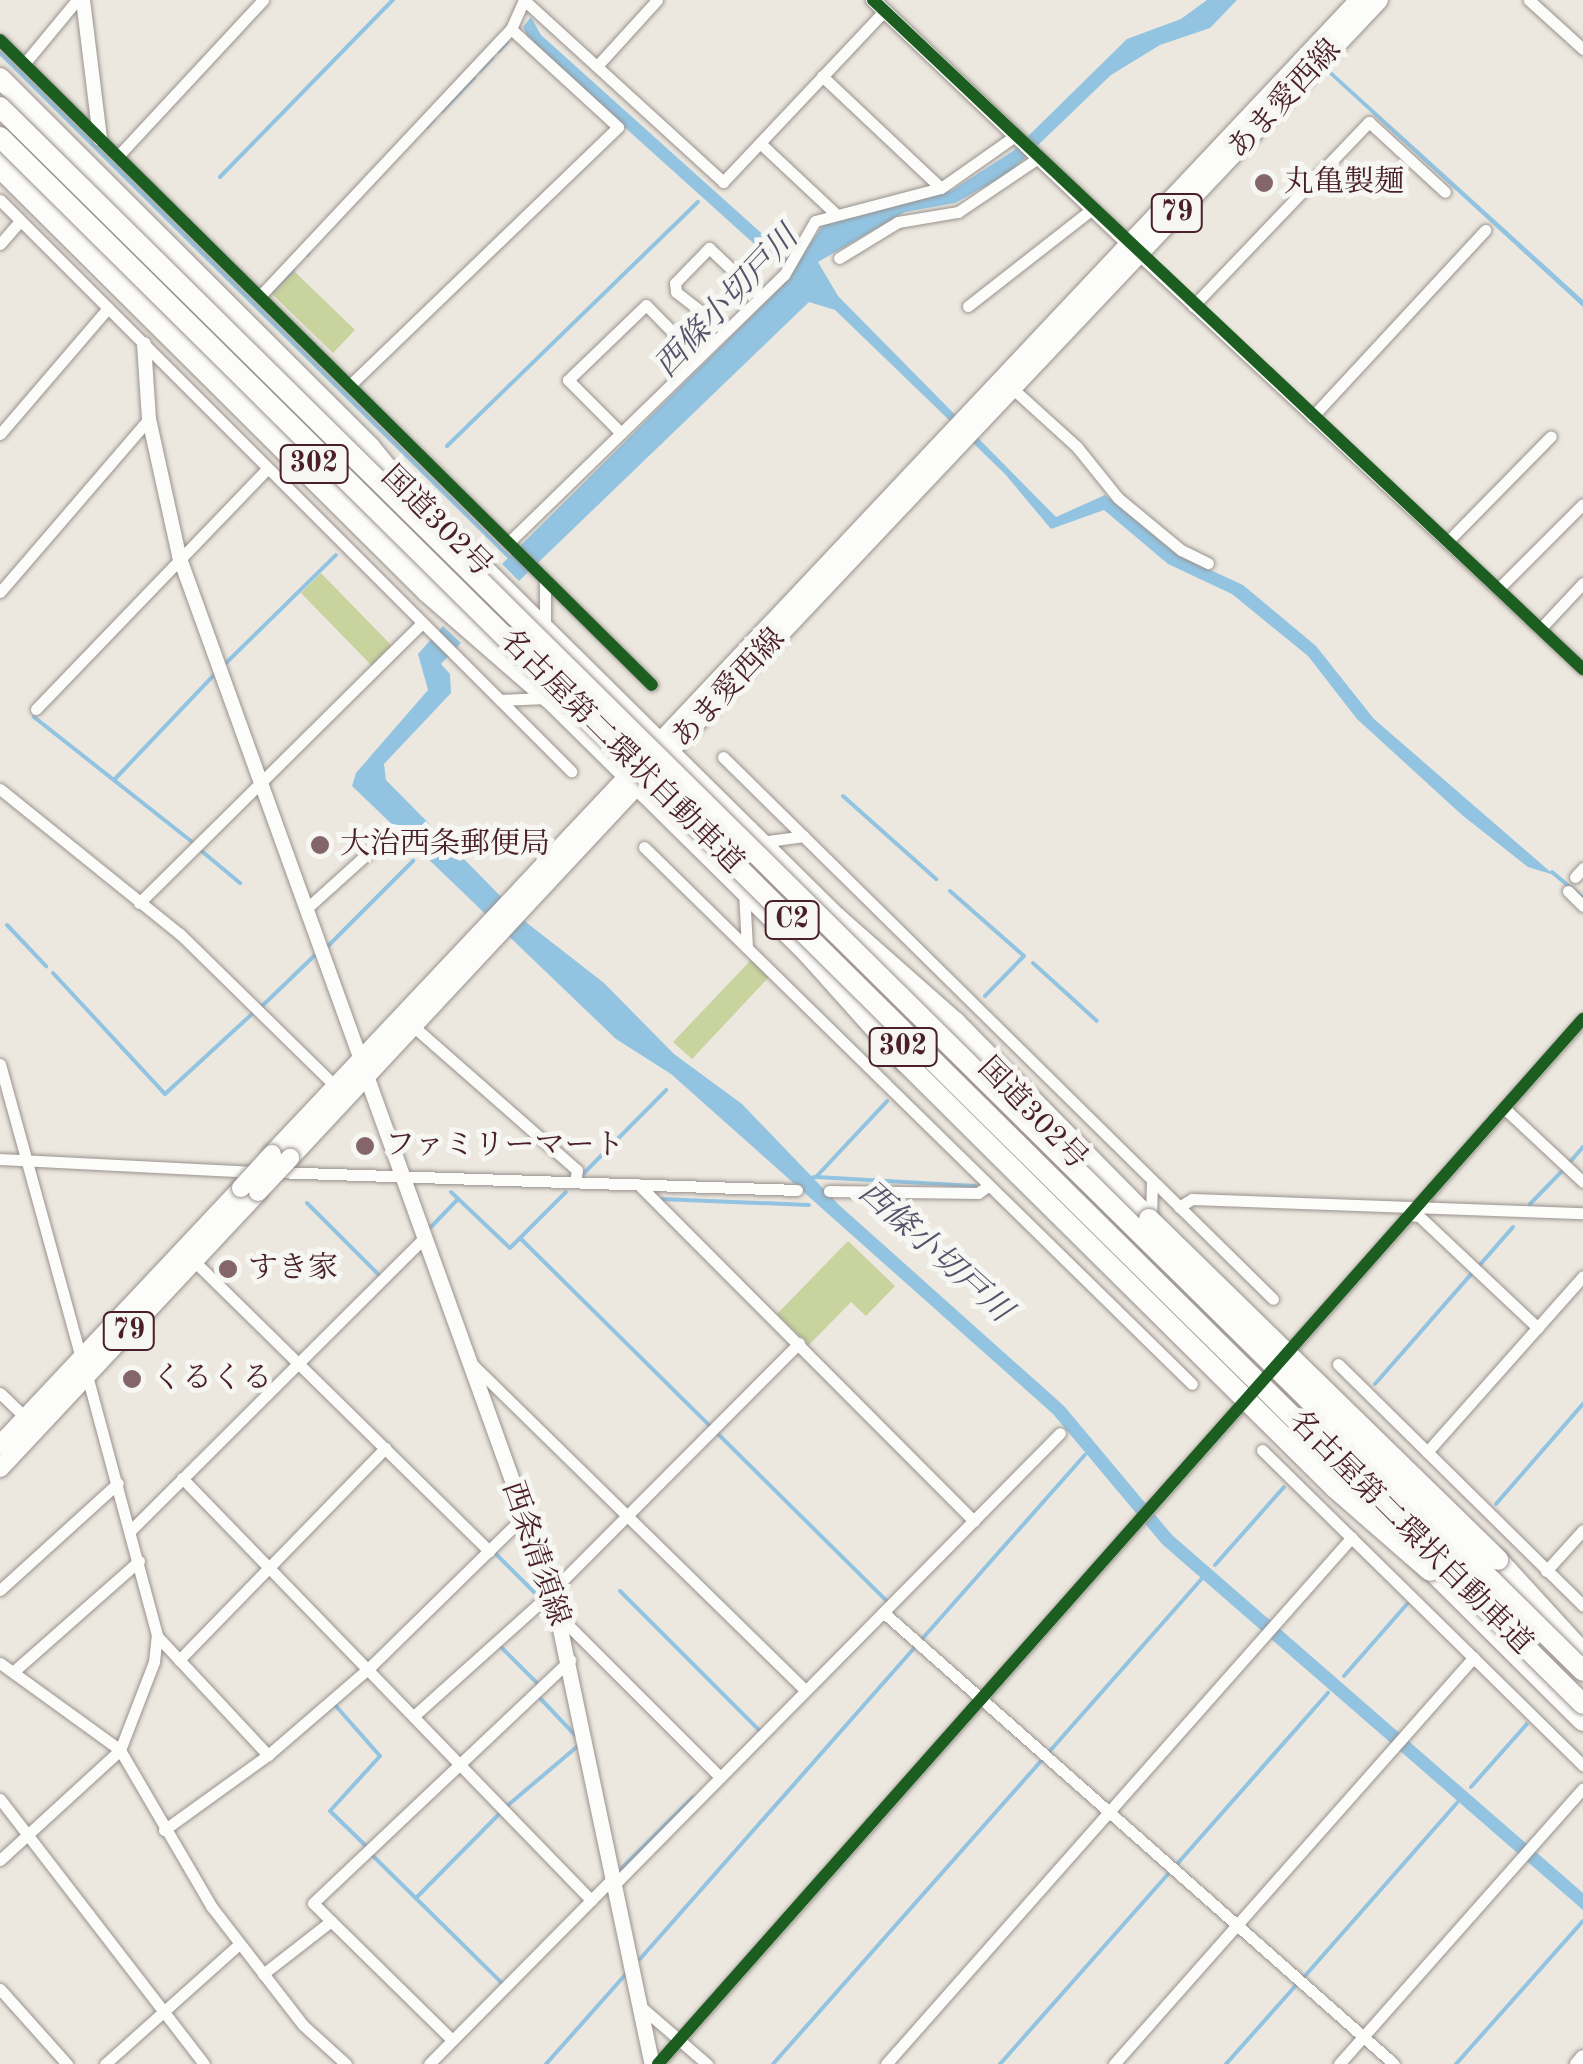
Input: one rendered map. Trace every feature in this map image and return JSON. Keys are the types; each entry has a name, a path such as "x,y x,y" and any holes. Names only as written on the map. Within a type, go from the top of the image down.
{"highway":[{"path":"0,78 251,327 414,500"},
{"name":"国道302号","path":"0,90 1072,1151 1149,1277 1180,1319"},
{"name":"名古屋第二環状自動車道","path":"0,107 1583,1670"},
{"name":"名古屋第二環状自動車道","path":"0,138 1582,1708"},
{"name":"国道302号","path":"0,154 1371,1510 1582,1708"},
{"path":"0,168 427,592 549,698"},
{"path":"836,916 955,1022 1498,1560 1583,1653"},
{"path":"804,949 904,1061 1335,1488 1582,1708"}],"main road":[{"name":"あま愛西線","path":"0,1468 84,1367 1133,249 1359,0"},
{"name":"あま愛西線","path":"965,428 1012,388 1133,249 1379,0"},
{"name":"あま愛西線","path":"281,1156 336,1086 363,1069 412,1026 496,926"},
{"name":"西条清須線","path":"363,1069 552,1591 570,1659 655,2064"},
{"name":"あま愛西線","path":"0,1445 194,1261 250,1190"}],"street":[{"path":"24,64 80,0"},
{"path":"80,0 100,139"},
{"path":"118,156 264,0"},
{"path":"512,0 522,14"},
{"path":"260,296 511,29 522,14 524,0"},
{"path":"524,0 723,182 822,76 879,5 1091,210 1583,669"},
{"path":"596,66 657,0"},
{"path":"1529,0 1583,49"},
{"path":"350,386 618,127 511,29"},
{"path":"0,40 652,685"},
{"path":"822,76 941,188"},
{"path":"1193,306 1369,122 1445,192"},
{"path":"511,545 784,274 816,221 941,188 1018,138"},
{"path":"760,142 837,215"},
{"path":"839,258 910,218 958,212 1036,156"},
{"path":"0,200 266,470 572,771"},
{"path":"968,306 1091,210"},
{"path":"0,244 20,220"},
{"path":"1312,417 1484,230"},
{"path":"726,331 676,292 674,283 709,248 761,296"},
{"path":"621,433 568,380 646,305 698,358"},
{"path":"0,434 108,308"},
{"path":"144,344 148,420 180,556 363,1069"},
{"path":"1012,388 1078,447 1144,521 1208,563"},
{"path":"0,592 148,420"},
{"path":"1447,542 1552,436"},
{"path":"36,709 266,470"},
{"path":"1498,589 1583,504"},
{"path":"545,579 545,630"},
{"path":"1540,629 1583,584"},
{"path":"139,903 259,780 422,623"},
{"path":"500,700 549,698"},
{"path":"723,757 1273,1300"},
{"path":"0,789 180,934 336,1086"},
{"path":"306,909 390,833"},
{"path":"760,842 804,836"},
{"path":"644,846 1192,1384"},
{"path":"744,888 747,948"},
{"path":"1568,891 1583,906"},
{"path":"655,2064 1583,1019"},
{"path":"412,1026 577,1170 575,1182"},
{"path":"0,1064 157,1636 154,1662 120,1750 0,1860"},
{"path":"1504,1108 1583,1182"},
{"path":"0,1159 797,1190"},
{"path":"1149,1277 1152,1181"},
{"path":"638,1184 974,1521"},
{"path":"830,1191 978,1193 988,1186"},
{"path":"1180,1207 1192,1198 1412,1210 1583,1213"},
{"path":"1412,1210 1538,1328"},
{"path":"131,1530 423,1239"},
{"path":"194,1261 489,1551"},
{"path":"1427,1452 1583,1276"},
{"path":"1117,1311 1163,1302"},
{"path":"416,1714 552,1591 799,1343"},
{"path":"466,1358 805,1690"},
{"path":"1338,1364 1583,1606"},
{"path":"0,1393 26,1418"},
{"path":"429,2064 1060,1433"},
{"path":"179,1660 385,1448"},
{"path":"1262,1450 1583,1765"},
{"path":"182,1478 371,1666 591,1900"},
{"path":"0,1590 118,1483"},
{"path":"1333,1518 1371,1510"},
{"path":"164,1830 268,1755 371,1666 523,1517"},
{"path":"1546,1571 1583,1530"},
{"path":"886,2064 1352,1537"},
{"path":"13,1672 139,1562"},
{"path":"883,1612 1394,2064"},
{"path":"558,1615 720,1777"},
{"path":"157,1636 268,1755"},
{"path":"1114,2064 1474,1657"},
{"path":"452,2040 313,1904 570,1659"},
{"path":"0,1663 120,1750 164,1830 239,1944 346,2064"},
{"path":"1339,2064 1583,1788"},
{"path":"0,1799 30,1832 204,2064"},
{"path":"263,1974 331,1921"},
{"path":"106,2064 239,1944"},
{"path":"0,1989 67,2064"},
{"path":"640,2006 707,2064"},
{"path":"1577,2064 1583,2057"}],"green space":[{"path":"294,271 355,330 333,353 272,294"},
{"path":"321,573 393,647 373,667 301,593"},
{"path":"751,960 769,977 692,1059 673,1042"},
{"path":"848,1241 895,1286 866,1316 851,1302 809,1345 777,1314"}],"water":[{"path":"1207,0 1237,0 1210,28 1160,45 1111,75 1009,173 955,203 905,212 818,262 838,296 1056,517 1105,495 1178,555 1243,585 1316,646 1374,719 1554,875 1528,867 1462,815 1357,719 1308,656 1232,594 1168,564 1104,510 1051,529 1005,474 835,310 809,302 519,581 502,564 791,277 531,43 523,27 531,17 541,35 788,257 800,258 824,224 951,191 1013,151 1127,39 1181,19"},
{"path":"1331,71 1583,300 1583,307 1329,74"},
{"path":"443,626 461,643 441,664 450,674 451,693 384,764 386,780 527,923 604,983 674,1054 742,1104 839,1205 1064,1406 1172,1535 1583,1893 1583,1910 1162,1544 1053,1414 671,1074 616,1039 352,786 356,773 428,690 418,654"}],"waterway":[{"path":"220,177 393,0"},
{"path":"499,51 507,42"},
{"path":"0,53 512,560"},
{"path":"480,71 492,58"},
{"path":"442,111 474,78"},
{"path":"427,127 434,119"},
{"path":"447,446 698,202"},
{"path":"272,291 293,270"},
{"path":"226,663 336,555"},
{"path":"114,780 214,675"},
{"path":"34,717 191,841"},
{"path":"843,796 936,879"},
{"path":"198,848 240,883"},
{"path":"327,947 413,861"},
{"path":"1552,872 1583,898"},
{"path":"950,891 1024,956 985,996"},
{"path":"7,925 46,966"},
{"path":"260,1008 314,956"},
{"path":"1033,963 1097,1021"},
{"path":"53,973 165,1094 252,1014"},
{"path":"584,1173 666,1090"},
{"path":"805,1179 816,1177 887,1101"},
{"path":"1570,1162 1583,1147"},
{"path":"1530,1204 1564,1169"},
{"name":"西條小切戸川","path":"816,1177 975,1186"},
{"path":"451,1192 510,1248 566,1192"},
{"path":"431,1227 458,1199"},
{"path":"660,1199 809,1205"},
{"path":"307,1203 380,1276"},
{"path":"1478,1267 1513,1227"},
{"path":"520,1238 709,1425"},
{"path":"1375,1384 1473,1272"},
{"path":"1496,1504 1583,1404"},
{"path":"717,1433 887,1601"},
{"path":"922,1639 1085,1455"},
{"path":"1215,1565 1284,1487"},
{"path":"495,1553 540,1598"},
{"path":"1049,1752 1205,1575"},
{"path":"620,1591 759,1730"},
{"path":"1344,1676 1407,1604"},
{"path":"499,1645 538,1684"},
{"path":"640,1959 916,1646"},
{"path":"1178,1863 1328,1693"},
{"path":"538,1696 576,1736"},
{"path":"335,1705 380,1756 330,1811 367,1847"},
{"path":"1471,1787 1527,1724"},
{"path":"507,1806 579,1745"},
{"path":"773,2064 1042,1760"},
{"path":"622,1868 693,1797"},
{"path":"1304,1977 1457,1803"},
{"path":"417,1897 502,1811"},
{"path":"371,1854 502,1983"},
{"path":"1000,2064 1170,1872"},
{"path":"1456,2064 1583,1921"},
{"path":"546,2064 626,1974"},
{"path":"1226,2064 1297,1984"}],"cycle path":[{"path":"873,0 1583,669"},
{"path":"0,40 652,685"},
{"path":"658,2064 1583,1019"}],"place":[{"name":"丸亀製麺","path":"1264,183"},
{"name":"大治西条郵便局","path":"320,845"},
{"name":"ファミリーマート","path":"365,1146"},
{"name":"すき家","path":"228,1269"},
{"name":"くるくる","path":"132,1379"}]}
